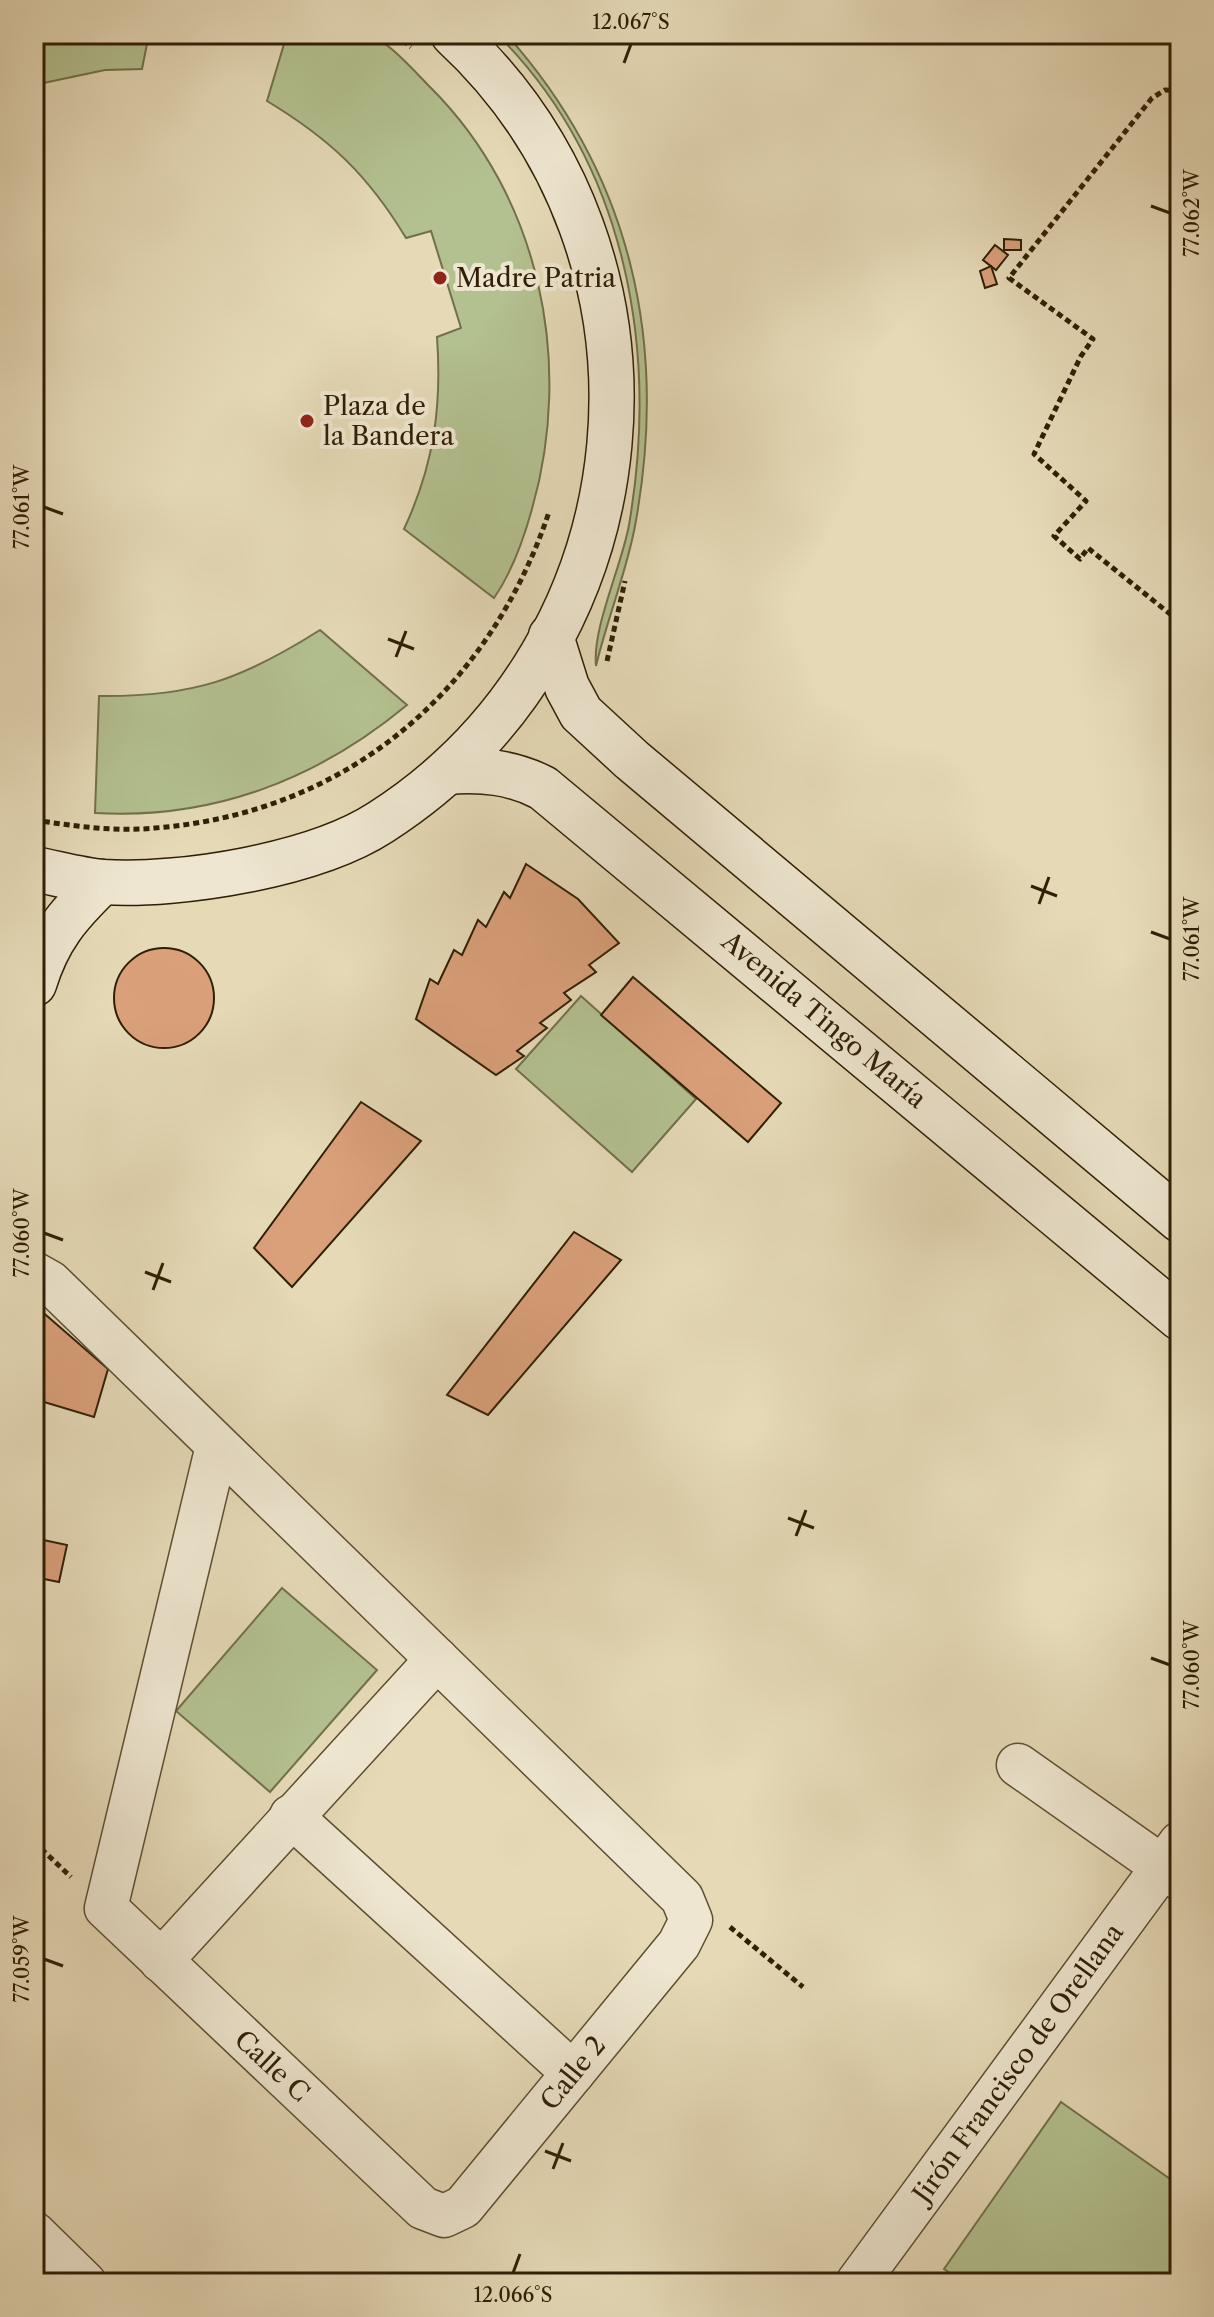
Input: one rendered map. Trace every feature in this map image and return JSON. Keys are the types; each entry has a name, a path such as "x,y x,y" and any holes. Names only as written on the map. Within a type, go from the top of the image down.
{"main road":[{"path":"34,869 102,882 163,880 238,871 311,853 379,824 447,772 521,687 551,636 581,573 607,483 614,417 605,306 577,213 545,148 492,71 438,46"},
{"path":"551,636 567,687 581,713 591,723 1180,1220"},
{"name":"Avenida Tingo María","path":"447,772 494,772 522,777 543,788 1180,1318"},
{"path":"34,984 42,956 65,918 102,882"}],"street":[{"path":"34,1273 50,1282 682,1898 691,1920"},
{"name":"Calle C","path":"217,1446 106,1908 423,2208 444,2216"},
{"path":"161,1961 437,1659"},
{"path":"1018,1765 1174,1863"},
{"path":"291,1816 573,2073"},
{"name":"Jirón Francisco de Orellana","path":"857,2283 1174,1863"},
{"name":"Calle 2","path":"444,2216 463,2207 679,1944 691,1920"},
{"path":"34,2233 85,2283"}],"path":[{"path":"395,34 438,46"},
{"path":"1180,91 1165,90 1152,98 1009,278 1093,339 1081,356 1034,454 1086,501 1054,536 1080,559 1088,548 1180,622"},
{"path":"34,820 94,828 154,829 214,820 272,804 341,773 380,749 427,711 468,667 505,614 534,557 550,508"},
{"path":"691,1920 720,1919 803,1987"}],"green space":[{"path":"34,34 149,34 142,69 105,70 34,85"},
{"path":"287,34 366,34 391,49 431,88 468,131 499,179 522,230 538,284 547,340 549,397 544,453 532,509 517,555 494,598 404,529 423,482 434,435 438,387 437,337 461,328 431,231 406,238 377,195 346,160 329,144 267,101"},
{"path":"497,34 506,34 549,88 584,144 611,203 630,264 642,326 647,391 644,458 635,526 596,666 598,634 629,525 637,459 639,393 635,327 623,263 604,200 577,141 541,85"},
{"path":"320,630 407,705 337,754 300,774 262,789 181,809 95,813 99,696 162,693 215,682 265,662"},
{"path":"581,996 696,1099 632,1172 516,1069"},
{"path":"282,1588 377,1670 270,1792 176,1711"},
{"path":"1061,2102 1180,2186 1180,2283 964,2283 944,2269"}],"building":[{"path":"1004,239 1021,240 1021,250 1004,250"},
{"path":"995,245 1008,255 996,270 983,260"},
{"path":"991,266 997,284 985,288 980,271"},
{"path":"526,864 578,899 619,943 589,965 596,972 564,993 571,1000 540,1023 547,1028 517,1051 524,1056 496,1075 416,1019 430,979 438,984 454,950 462,955 478,920 486,927 504,892 510,898"},
{"path":"164,948 192,956 206,970 214,998 206,1026 192,1040 164,1048 136,1040 122,1026 114,998 122,970 136,956"},
{"path":"633,977 781,1103 748,1142 601,1015"},
{"path":"361,1102 421,1141 292,1287 254,1248"},
{"path":"574,1232 621,1260 488,1415 447,1395"},
{"path":"39,1309 108,1369 94,1417 34,1399 34,1326"},
{"path":"34,1538 67,1545 59,1582 34,1577"}],"place":[{"name":"Madre Patria","path":"440,278"},
{"name":"Plaza de la Bandera","path":"307,421"}]}
